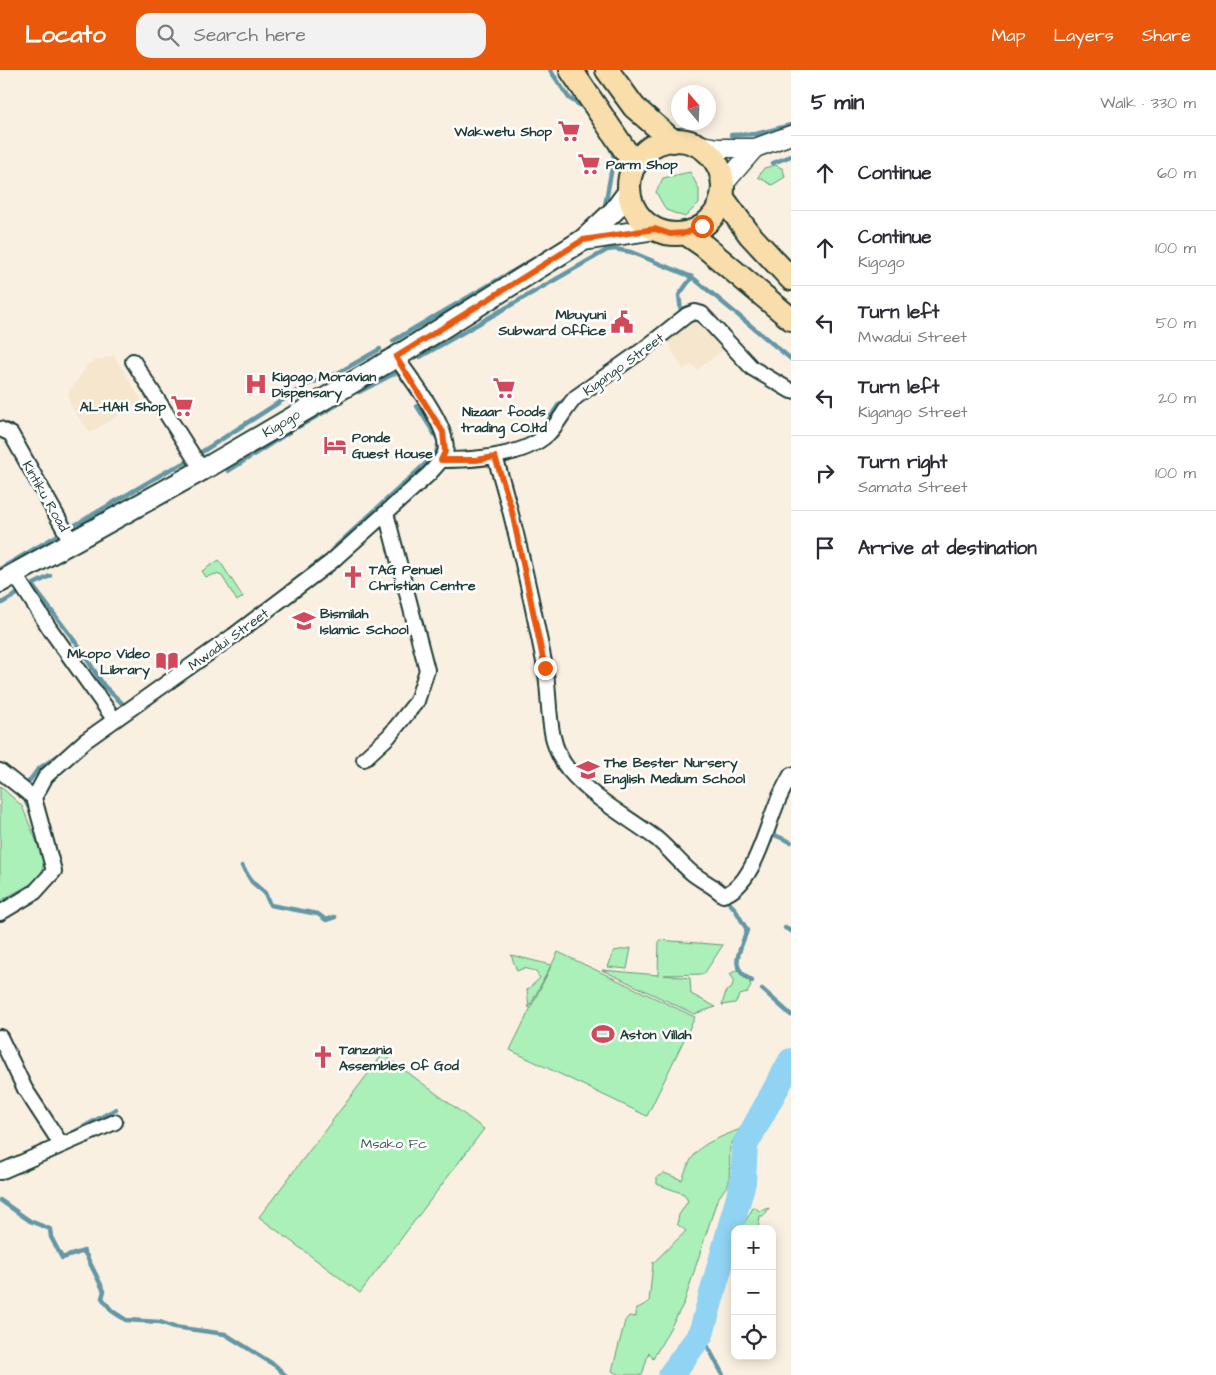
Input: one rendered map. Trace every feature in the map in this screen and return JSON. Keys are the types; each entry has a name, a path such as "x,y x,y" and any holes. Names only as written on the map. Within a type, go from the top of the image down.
{"main road":[{"path":"571,70 635,165"},
{"path":"607,70 634,107 683,142 705,150 714,160 720,172 723,191 750,235 791,279"},
{"path":"683,142 651,148 635,165 629,191 633,206 642,220 655,229 670,234 685,233 702,226 715,213 723,191"},
{"path":"583,240 614,211 629,191"},
{"path":"583,240 655,229"},
{"path":"685,233 704,246 791,319"},
{"name":"Kigogo","path":"7,577 202,470 396,357 583,240"}],"street":[{"path":"683,142 718,148 755,148 791,135"},
{"path":"723,191 755,148"},
{"name":"Kigango Street","path":"441,460 476,460 495,457 534,442 547,434 576,397 644,349 687,315 695,312 702,314 713,324 752,368 791,391"},
{"path":"396,357 443,432 445,452 441,460"},
{"path":"132,361 202,470"},
{"name":"Kintiku Road","path":"0,429 11,434 72,543"},
{"path":"495,457 511,507 538,634 548,684 548,711 557,747 567,768 592,794 657,840 701,880 723,894 733,890 740,884 754,862 777,803 791,775"},
{"name":"Mwadui Street","path":"34,798 46,776 85,741 233,636 331,562 441,460"},
{"path":"364,759 389,736 417,701 427,670 386,513"},
{"path":"7,577 50,629 114,719"},
{"path":"0,772 34,798 54,871 35,892 0,912"},
{"path":"0,1037 24,1089 59,1141 64,1144"},
{"path":"0,1172 115,1122"}],"shaded area":[{"path":"698,316 715,336 722,351 697,370 692,364 683,370 667,341"},
{"path":"114,355 142,401 90,433 70,405 68,393 89,363"}],"green space":[{"path":"776,165 783,169 785,177 772,185 758,177 764,168"},
{"path":"690,172 699,189 699,203 685,217 666,210 656,192 663,178"},
{"path":"219,560 243,597 237,601 222,576 216,574 206,577 202,571"},
{"path":"0,786 22,806 44,860 41,878 0,901"},
{"path":"659,940 723,945 704,974 664,975 690,978 691,994 716,1007 694,1014 602,970 658,975"},
{"path":"631,948 627,969 608,967 614,951"},
{"name":"Aston Villah","path":"558,952 695,1017 647,1116 510,1050"},
{"path":"511,955 551,965 529,1008 527,990 540,978 535,971 524,968 517,971"},
{"path":"737,970 749,980 751,986 747,993 740,995 735,1003 722,1005 726,991 731,989 734,980 730,974"},
{"name":"Msako Fc","path":"383,1054 484,1129 360,1293 259,1217"},
{"path":"740,1129 730,1146 729,1183 717,1200 684,1303 653,1359 649,1352 642,1375 619,1375 612,1371 625,1321 629,1316 636,1317 636,1309 649,1302 653,1263 686,1231 677,1224 679,1215 688,1201 684,1194 657,1184 657,1177 664,1173 682,1180 692,1159 703,1146"},
{"path":"754,1206 759,1211 769,1208 764,1216 760,1216 759,1225 743,1225"}],"waterway":[{"path":"550,70 569,98 586,109"},
{"path":"731,135 756,134 791,125"},
{"path":"602,210 605,206 614,156 609,145"},
{"path":"773,163 791,156"},
{"path":"420,357 607,250 615,249 631,252 692,277 791,359"},
{"path":"436,316 534,259"},
{"path":"679,316 681,311 679,295 692,277"},
{"path":"393,341 433,317"},
{"path":"200,453 306,385 338,373 380,349"},
{"path":"359,392 397,372"},
{"path":"528,439 542,430 559,404 567,399"},
{"path":"298,427 342,402"},
{"path":"332,550 436,454 439,441 417,406"},
{"path":"228,471 289,432"},
{"path":"0,569 169,470 187,462"},
{"path":"281,592 322,559"},
{"path":"50,576 32,585 80,648 104,686 125,706"},
{"path":"0,604 17,594"},
{"path":"27,784 38,769 65,751"},
{"path":"26,802 32,814"},
{"path":"771,831 772,834 791,842"},
{"path":"242,866 252,882 265,893 270,905 318,914 326,920 335,917"},
{"path":"0,905 36,883"},
{"path":"724,897 735,909 747,930 739,952 738,965 744,976 752,981"},
{"path":"785,928 791,931"},
{"path":"762,989 791,1015"},
{"path":"671,1375 701,1334 743,1182 745,1145 791,1061"},
{"path":"67,1136 116,1109"},
{"path":"0,1200 30,1221 50,1229 51,1237 62,1258 84,1251 104,1291 102,1298 112,1311 126,1320 160,1322 174,1327 225,1334 276,1366 285,1375"},
{"path":"701,1334 723,1375"}],"place":[{"name":"Wakwetu Shop","path":"569,131"},
{"name":"Parm Shop","path":"589,164"},
{"name":"Mbuyuni Subward Office","path":"622,322"},
{"name":"Kigogo Moravian Dispensary","path":"256,384"},
{"name":"Nizaar foods trading CO.ltd","path":"504,388"},
{"name":"AL-HAH Shop","path":"182,406"},
{"name":"Ponde Guest House","path":"335,445"},
{"name":"TAG Penuel Christian Centre","path":"353,577"},
{"name":"Bismilah Islamic School","path":"304,621"},
{"name":"Mkopo Video Library","path":"167,661"},
{"name":"The Bester Nursery English Medium School","path":"588,770"},
{"name":"Aston Villah","path":"603,1034"},
{"name":"Tanzania Assembles Of God","path":"323,1057"}],"route":[{"path":"545,668 511,507 495,457 476,460 441,460 445,452 443,432 396,357 583,240 655,229 670,234 685,233 702,226"}]}
